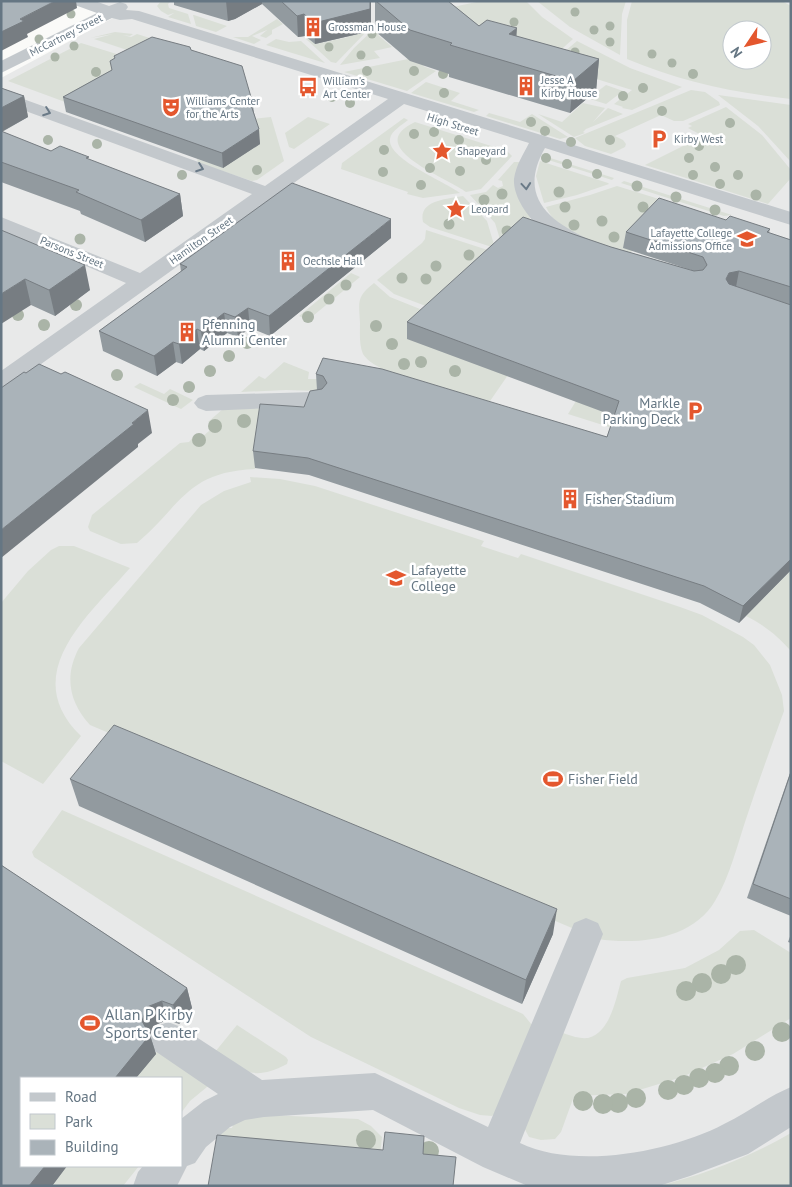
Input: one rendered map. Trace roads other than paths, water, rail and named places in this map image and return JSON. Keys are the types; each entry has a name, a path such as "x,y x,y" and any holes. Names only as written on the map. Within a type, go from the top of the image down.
{"street":[{"name":"High Street","path":"78,1 120,9 396,101 791,219"},
{"name":"McCartney Street","path":"1,68 120,9"},
{"path":"1,96 267,193"},
{"name":"Hamilton Street","path":"4,377 142,282 396,101"},
{"name":"High Street","path":"538,144 791,228"},
{"path":"538,144 528,164 525,181 528,199 537,215 552,229 564,236 603,251"},
{"name":"Parsons Street","path":"1,223 142,282"},
{"path":"206,403 314,399"},
{"path":"496,1153 586,934"},
{"path":"168,1039 258,1099"},
{"path":"182,1149 193,1134 217,1114 242,1102 258,1099 375,1092 523,1165 562,1176 596,1176 646,1170 690,1157 734,1140 791,1106"},
{"path":"152,1186 167,1167"}],"place":[{"name":"Grossman House","path":"313,27"},
{"name":"Jesse A Kirby House","path":"526,86"},
{"name":"William's Art Center","path":"308,87"},
{"name":"Williams Center for the Arts","path":"171,107"},
{"name":"Kirby West","path":"659,139"},
{"name":"Shapeyard","path":"442,151"},
{"name":"Leopard","path":"456,209"},
{"name":"Lafayette College Admissions Office","path":"747,239"},
{"name":"Oechsle Hall","path":"288,261"},
{"name":"Pfenning Alumni Center","path":"187,332"},
{"name":"Markle Parking Deck","path":"695,411"},
{"name":"Fisher Stadium","path":"570,499"},
{"name":"Lafayette College","path":"396,578"},
{"name":"Fisher Field","path":"553,779"},
{"name":"Allan P Kirby Sports Center","path":"90,1023"}]}
